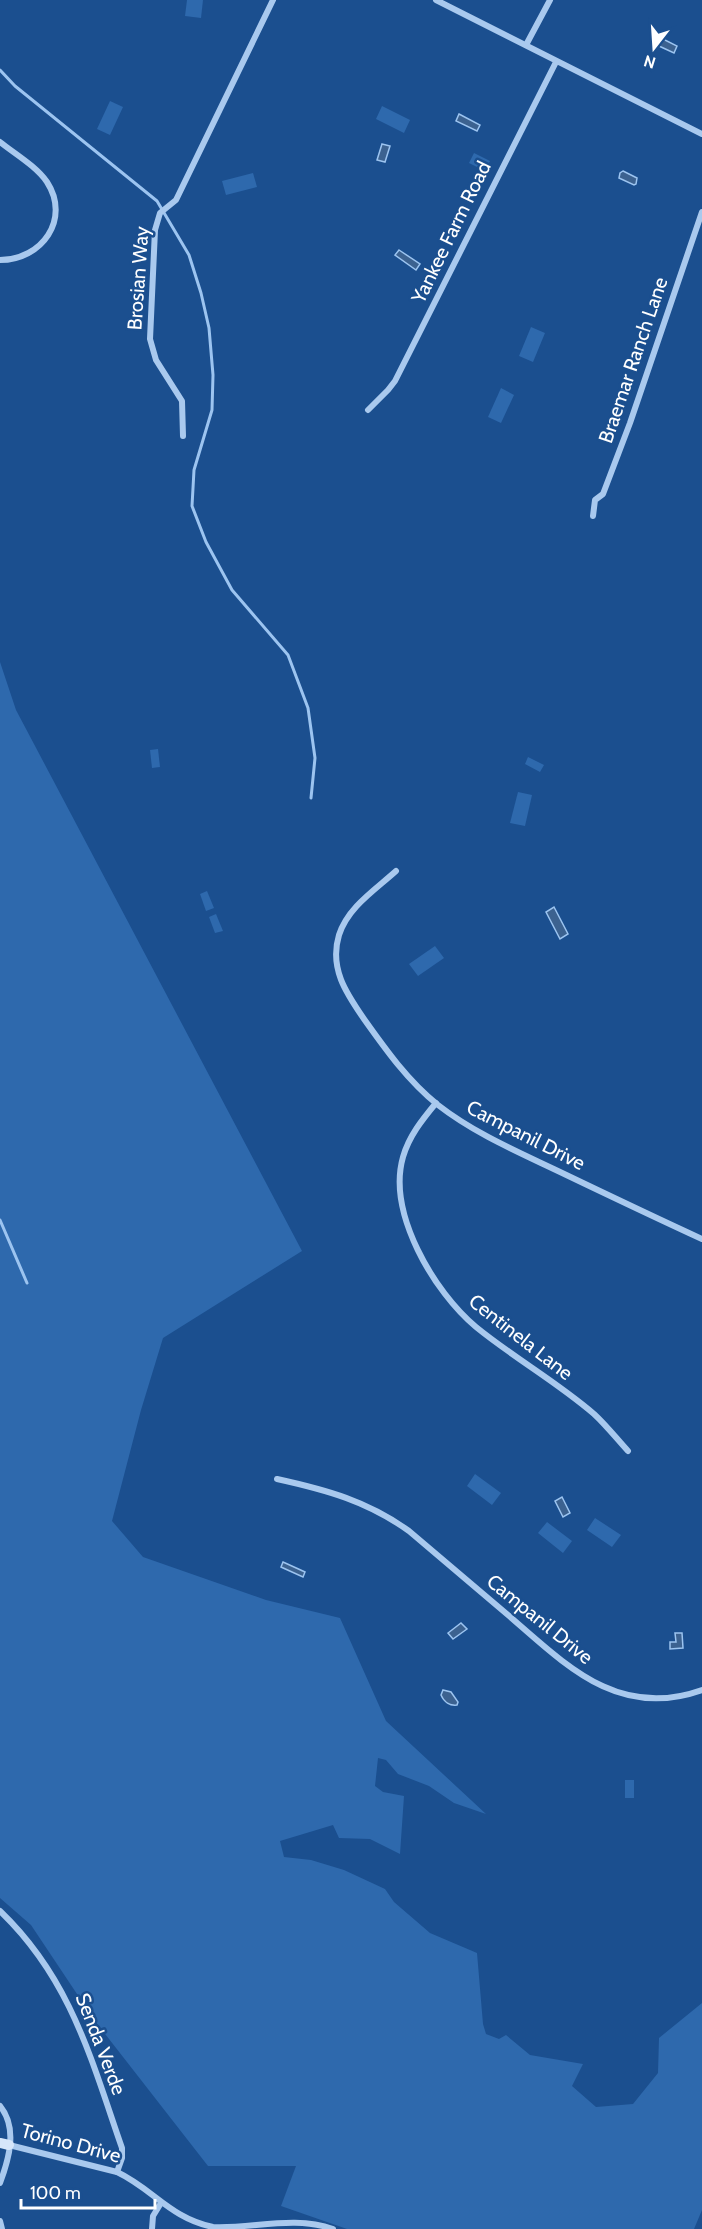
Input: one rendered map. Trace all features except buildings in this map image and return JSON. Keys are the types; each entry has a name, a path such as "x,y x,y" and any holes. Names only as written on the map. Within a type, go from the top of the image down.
{"street":[{"name":"Brosian Way","path":"183,436 182,401 156,360 150,339 155,230 160,213 176,200 273,0"},
{"path":"436,0 702,134"},
{"path":"526,45 550,0"},
{"name":"Yankee Farm Road","path":"368,410 395,381 556,62"},
{"path":"0,142 45,179 54,198 55,213 49,234 40,246 22,257 0,260"},
{"name":"Braemar Ranch Lane","path":"593,516 595,500 603,494 630,423 702,212"},
{"name":"Campanil Drive","path":"396,871 348,917 337,945 337,970 348,997 393,1060 436,1103 478,1132 702,1239"},
{"name":"Centinela Lane","path":"436,1103 413,1134 403,1158 399,1179 404,1212 429,1269 447,1296 476,1326 595,1415 628,1451"},
{"name":"Campanil Drive","path":"277,1479 350,1498 391,1518 566,1665 599,1685 627,1695 647,1698 680,1696 702,1690"},
{"name":"Senda Verde","path":"0,1911 24,1936 48,1967 72,2010 122,2148 122,2158 117,2172"},
{"path":"0,2106 10,2122 0,2183"},
{"name":"Torino Drive","path":"5,2144 117,2172 138,2184 161,2203 194,2221 228,2229 304,2224 333,2229"},
{"path":"152,2229 153,2216 161,2203"},
{"path":"0,2221 2,2229"}],"shaded area":[{"path":"187,0 203,0 201,18 185,16"},
{"path":"659,37 677,46 674,53 659,46 661,41 658,40"},
{"path":"110,101 123,107 110,135 97,129"},
{"path":"382,106 410,120 404,133 376,119"},
{"path":"459,114 480,125 477,131 456,121"},
{"path":"382,144 390,146 385,162 377,160"},
{"path":"474,153 490,161 485,171 469,163"},
{"path":"623,171 637,178 636,184 619,178"},
{"path":"253,173 257,187 226,195 222,181"},
{"path":"399,250 420,264 416,270 395,255"},
{"path":"531,327 545,333 533,362 519,356"},
{"path":"501,388 514,395 501,423 488,417"},
{"path":"0,662 16,710 302,1251 163,1338 141,1410 112,1521 143,1557 266,1600 340,1618 386,1721 486,1814 454,1803 429,1786 398,1774 386,1760 378,1758 375,1786 383,1792 404,1796 400,1854 370,1839 339,1838 333,1825 280,1841 284,1857 311,1860 344,1870 385,1889 394,1902 430,1933 477,1953 483,2024 486,2034 499,2039 506,2035 530,2055 583,2064 572,2086 596,2107 633,2104 658,2073 659,2038 702,2003 702,2210 694,2229 347,2229 281,2206 296,2166 208,2166 95,2021 31,1925 0,1898"},
{"path":"158,749 160,767 152,768 150,750"},
{"path":"528,757 544,765 540,772 525,764"},
{"path":"518,792 532,795 525,826 510,823"},
{"path":"207,891 214,908 206,911 200,894"},
{"path":"554,907 568,934 560,939 546,912"},
{"path":"216,914 223,931 215,933 209,917"},
{"path":"435,946 444,958 418,976 409,964"},
{"path":"475,1474 501,1493 492,1505 467,1486"},
{"path":"562,1497 570,1513 563,1517 555,1501"},
{"path":"595,1518 621,1535 612,1547 587,1530"},
{"path":"547,1522 572,1541 563,1553 538,1533"},
{"path":"283,1562 305,1572 303,1577 281,1567"},
{"path":"461,1623 467,1629 453,1639 448,1633"},
{"path":"675,1633 682,1633 683,1648 670,1649 670,1642 676,1642"},
{"path":"443,1690 451,1692 458,1702 457,1705 444,1700 441,1695"},
{"path":"625,1780 634,1780 634,1798 625,1798"}],"waterway":[{"path":"0,70 15,86 157,201 189,255 209,328 213,375 212,410 194,470 192,506 206,542 232,590 288,655 308,708 315,758 311,798"},
{"path":"0,1220 27,1283"}]}
